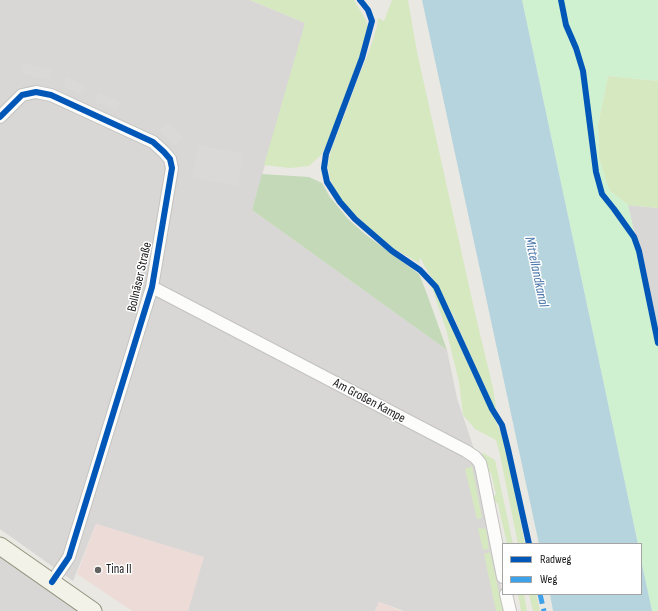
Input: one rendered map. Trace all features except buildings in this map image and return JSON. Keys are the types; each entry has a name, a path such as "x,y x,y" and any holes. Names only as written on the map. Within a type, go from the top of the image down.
{"street":[{"name":"Bollnäser Straße","path":"0,117 22,95 36,92 51,94 153,142 170,158 172,168 152,287 69,557 52,582"},
{"name":"Am Großen Kampe","path":"152,287 475,457 480,463 482,471 502,572"},
{"path":"1,548 93,611"},
{"path":"506,595 510,611"}],"shaded area":[{"path":"0,0 250,0 306,23 252,210 447,350 457,398 479,464 505,611 404,611 379,602 375,611 188,611 203,557 96,524 73,581 0,529"},
{"path":"24,64 52,69 50,80 22,74"},
{"path":"67,77 86,86 82,95 63,87"},
{"path":"98,92 121,102 117,111 94,101"},
{"path":"166,122 183,136 176,146 159,131"},
{"path":"198,145 243,153 238,186 192,178"},
{"path":"628,205 658,208 658,337"},
{"path":"96,524 204,557 188,611 132,611 77,574"},
{"path":"0,556 79,611 0,611"},
{"path":"379,602 397,609 402,611 375,611"}],"green space":[{"path":"250,0 354,0 366,20 368,27 365,41 328,143 321,155 309,166 290,168 264,165 305,23"},
{"path":"392,0 408,0 417,52 493,388 497,414 454,317 420,257 419,263 393,248 379,237 348,208 340,198 331,182 328,167 332,148 370,49 378,18 384,21"},
{"path":"522,0 658,0 658,81 608,76 598,125 599,158 609,190 628,205 658,337 658,611 652,611 642,565 642,543 638,543"},
{"path":"608,76 658,81 658,208 628,205 609,190 599,158 598,125"},
{"path":"262,174 309,177 322,183 330,197 348,219 366,235 419,274 447,350 252,210"},
{"path":"431,285 445,309 501,433 525,543 518,543 496,440 475,429 463,415 459,382 446,329"},
{"path":"483,453 495,460 513,543 507,543 498,504 493,500 496,494 491,473 487,470 481,455"},
{"path":"472,466 482,518 477,519 465,469"},
{"path":"478,528 486,529 489,549 483,550"},
{"path":"490,552 503,611 496,611 484,554"},
{"path":"518,595 524,595 527,611 521,611"},
{"path":"529,595 536,595 540,611 533,611"}],"water":[{"name":"Mittellandkanal","path":"422,0 522,0 638,543 539,543"},
{"path":"642,565 652,611 553,611 550,595 642,595"}],"marked path":[{"path":"540,595 544,611"}],"cycle path":[{"path":"360,0 368,10 372,21 362,58 326,154 324,168 327,182 340,202 355,219 392,251 420,270 436,287 492,409 502,425 529,543"},
{"path":"561,0 566,25 576,48 583,71 596,172 602,194 634,237 639,251 658,343"},
{"path":"0,117 22,95 36,92 51,95 153,142 170,159 172,168 152,287 69,557 52,582"}],"place":[{"name":"Tina II","path":"98,570"}]}
